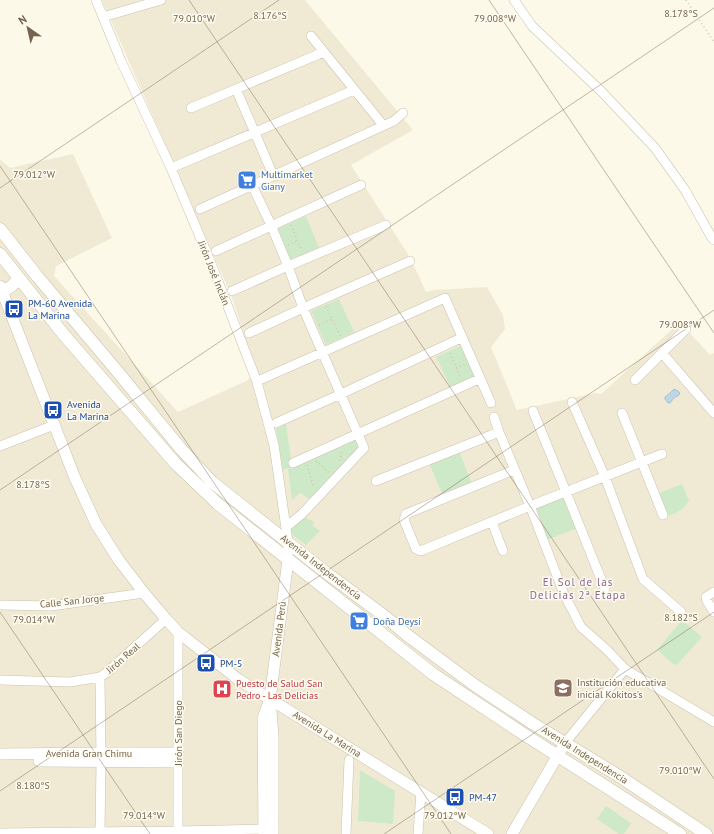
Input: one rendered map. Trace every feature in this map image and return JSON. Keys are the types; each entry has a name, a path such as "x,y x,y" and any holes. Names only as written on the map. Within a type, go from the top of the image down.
{"main road":[{"name":"Avenida Independencia","path":"0,229 37,276 181,449 212,482 480,689 532,723 619,776 706,834"},
{"name":"Avenida Independencia","path":"0,254 64,335 176,464 218,504 433,674 680,834"},
{"path":"2,295 19,278"},
{"path":"97,373 110,362"},
{"path":"218,504 226,493"},
{"path":"378,629 387,618"},
{"path":"472,700 480,689"},
{"path":"501,719 508,707"},
{"path":"642,809 650,797"}],"street":[{"name":"Jirón José Inclán","path":"96,0 121,61 171,168 213,268 257,382 274,445 288,542 288,560"},
{"path":"103,18 161,0"},
{"path":"514,0 532,26 602,92 655,148 685,190 714,240"},
{"path":"311,36 383,126"},
{"path":"191,108 324,52"},
{"path":"236,89 273,176"},
{"path":"171,168 354,90"},
{"path":"200,209 394,121 403,113"},
{"path":"252,185 271,225 303,308 364,448 302,514 286,527"},
{"path":"216,251 271,225 361,186"},
{"path":"232,291 386,225"},
{"path":"249,333 410,261"},
{"name":"Avenida La Marina","path":"2,295 75,478 96,524 118,559 166,619 178,632 239,680 488,834"},
{"path":"262,379 444,298 491,403"},
{"path":"635,380 686,329"},
{"path":"276,423 462,338"},
{"path":"662,353 714,413"},
{"path":"293,463 480,379"},
{"path":"572,402 605,477 643,579 681,612"},
{"path":"533,412 605,589"},
{"path":"622,413 663,515"},
{"path":"494,417 564,594 581,627 607,650 625,669 714,722"},
{"path":"0,446 54,425"},
{"path":"376,481 499,432"},
{"path":"514,470 406,514 404,520 416,549 421,551 662,454"},
{"path":"492,522 503,551"},
{"name":"Avenida Perú","path":"267,832 272,736 270,699 288,560"},
{"path":"714,592 706,597 714,612"},
{"name":"Calle San Jorge","path":"0,605 51,606 144,593"},
{"name":"Jirón Real","path":"0,680 70,682 100,677 106,674 166,619"},
{"name":"Jirón San Diego","path":"178,632 178,833"},
{"path":"512,834 565,743 625,669"},
{"path":"100,677 100,833"},
{"name":"Avenida Gran Chimu","path":"0,754 101,757 178,757"},
{"name":"Avenida Gran Chimu","path":"0,761 101,757"},
{"path":"346,834 349,760"},
{"path":"418,834 421,792"},
{"path":"0,833 267,832"}],"path":[{"path":"686,0 714,42"},
{"path":"291,223 302,251"},
{"path":"284,246 298,240"},
{"path":"326,305 341,338"},
{"path":"318,325 332,319"},
{"path":"449,351 463,383"},
{"path":"456,368 470,362"},
{"path":"340,461 343,446"},
{"path":"313,458 332,474"},
{"path":"306,462 315,492"}],"shaded area":[{"path":"102,0 305,0 413,130 351,165 411,259 426,292 434,290 487,287 503,315 505,329 491,347 517,410 596,393 601,394 680,322 710,355 714,353 714,834 0,834 0,159 10,168 73,154 112,238 56,266 54,276 178,412 246,381 257,373 231,295"}],"green space":[{"path":"306,216 320,250 291,262 277,229"},
{"path":"339,299 354,332 326,345 311,311"},
{"path":"462,345 477,378 451,388 436,357"},
{"path":"286,424 292,467 283,470 276,429"},
{"path":"356,439 359,447 309,499 300,493 292,500 288,469"},
{"path":"459,451 472,484 443,496 429,463"},
{"path":"682,484 689,500 682,509 667,517 657,494"},
{"path":"565,496 578,528 546,540 533,508"},
{"path":"302,516 314,522 313,526 320,531 306,545 291,534 289,530"},
{"path":"682,620 702,637 676,666 657,650"},
{"path":"360,770 395,791 393,824 358,821"},
{"path":"606,806 631,823 624,834 619,834 597,819"}],"water":[{"path":"674,389 680,393 670,403 668,403 665,397"}],"place":[{"name":"Multimarket Giany","path":"247,180"},
{"name":"PM-60 Avenida La Marina","path":"14,309"},
{"name":"Avenida La Marina","path":"53,410"},
{"name":"Doña Deysi","path":"359,621"},
{"name":"PM-5","path":"206,663"},
{"name":"Institución educativa inicial Kokitos's","path":"563,688"},
{"name":"Puesto de Salud San Pedro - Las Delicias","path":"222,689"},
{"name":"PM-47","path":"455,797"}],"district":[{"name":"El Sol de las Delicias 2ª Etapa","path":"578,588"}]}
